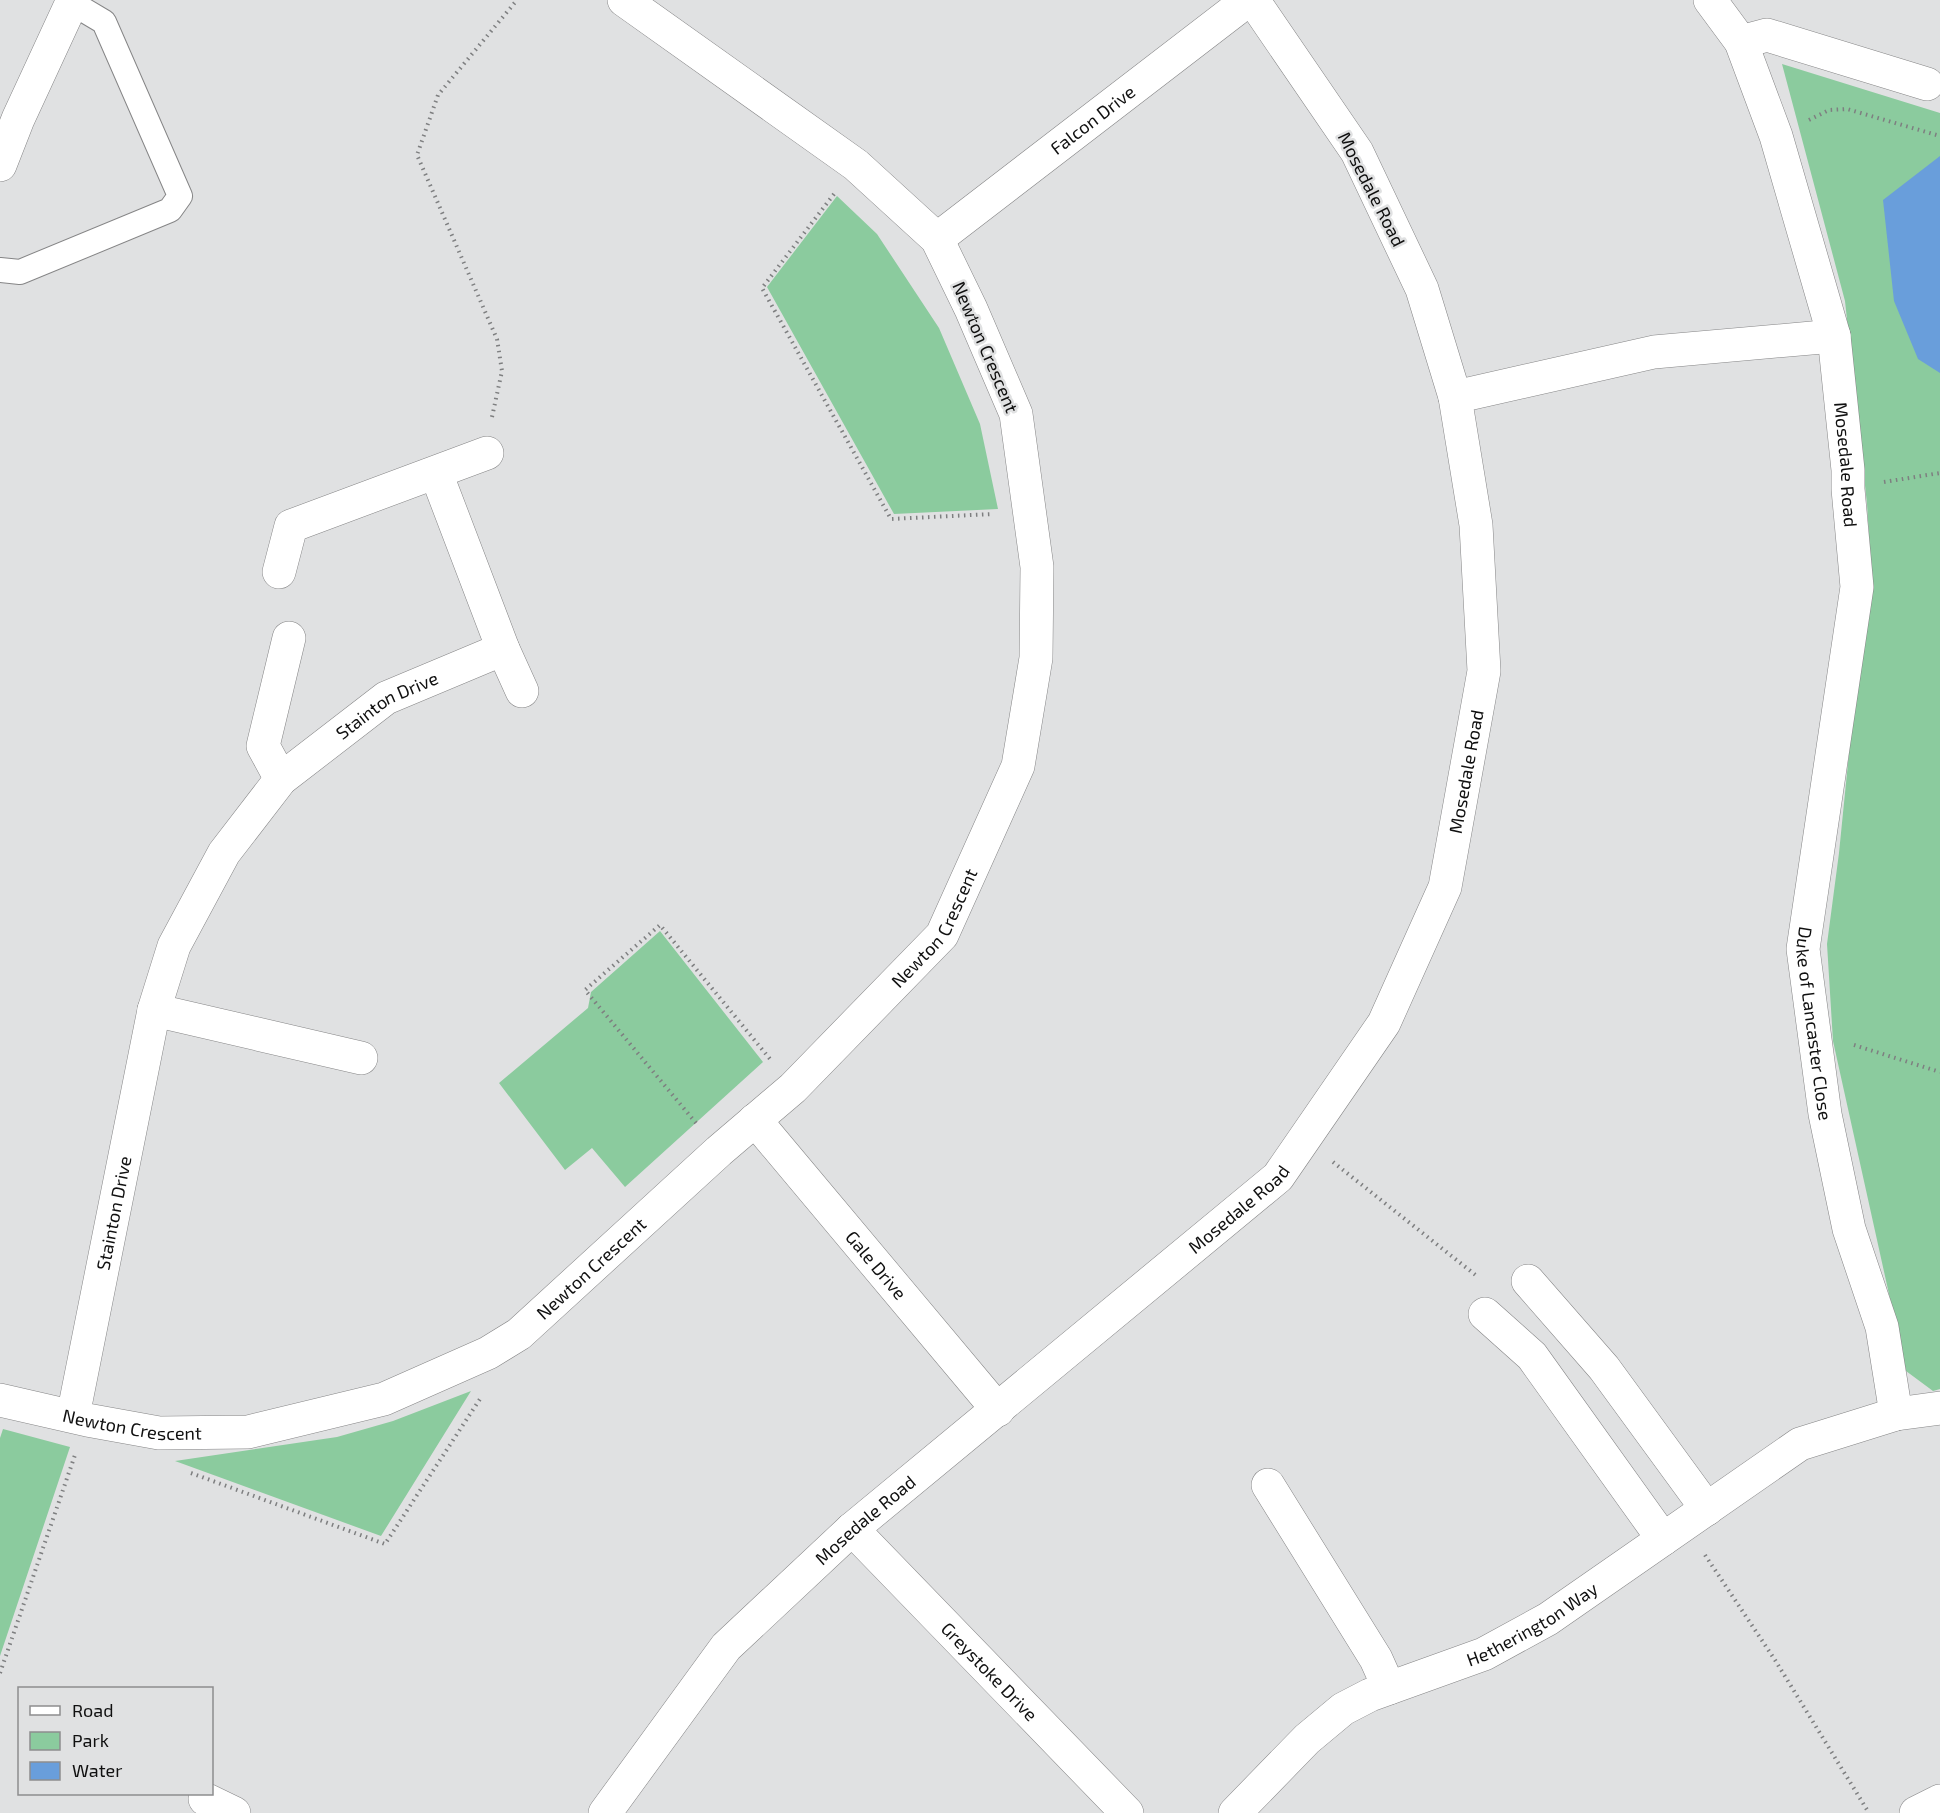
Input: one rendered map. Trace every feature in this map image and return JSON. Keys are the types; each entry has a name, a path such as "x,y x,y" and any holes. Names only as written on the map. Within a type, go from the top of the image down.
{"street":[{"name":"Newton Crescent","path":"0,1400 159,1433 248,1432 384,1399 488,1353 519,1334 719,1151 793,1088 942,935 1018,766 1036,658 1037,567 1016,414 971,309 937,239 856,165 624,0"},
{"name":"Falcon Drive","path":"937,239 1248,0"},
{"name":"Mosedale Road","path":"605,1813 726,1647 852,1529 1278,1177 1384,1023 1445,887 1484,671 1476,525 1455,397 1422,289 1357,152 1253,0"},
{"name":"Mosedale Road","path":"1710,0 1741,42 1776,136 1833,336 1848,470 1857,586 1852,629"},
{"path":"0,165 18,119 73,2"},
{"path":"1741,42 1767,35 1927,84"},
{"path":"1455,397 1654,352 1833,336"},
{"path":"279,572 291,526 487,453"},
{"path":"436,473 502,649 522,691"},
{"name":"Duke of Lancaster Close","path":"1852,629 1803,949 1825,1114 1849,1229 1882,1327 1896,1414"},
{"path":"281,779 263,746 289,638"},
{"name":"Stainton Drive","path":"80,1418 154,1010 174,946 224,853 281,779 386,698 502,649"},
{"path":"154,1010 361,1058"},
{"name":"Gale Drive","path":"755,1120 998,1410"},
{"path":"1528,1281 1605,1368 1707,1509"},
{"path":"1485,1314 1532,1356 1663,1539"},
{"name":"Hetherington Way","path":"1234,1813 1307,1739 1344,1709 1370,1695 1484,1654 1548,1619 1800,1444 1896,1414 1940,1408"},
{"path":"1268,1485 1376,1659 1389,1688"},
{"name":"Greystoke Drive","path":"852,1529 1127,1813"},
{"path":"1916,1813 1940,1801"}],"lane":[{"path":"0,270 20,272 170,210 180,196 104,22 73,2"}],"path":[{"path":"487,453 502,371 496,339 417,155 438,95 517,0"},
{"path":"1776,136 1828,110 1847,109 1940,136"},
{"path":"856,165 762,288 891,519 1030,513"},
{"path":"1848,489 1940,473"},
{"path":"719,1151 585,990 660,925 793,1088"},
{"path":"1818,1050 1854,1045 1940,1072"},
{"path":"189,1472 385,1544 495,1376 488,1353"},
{"path":"0,1673 80,1418"}],"green space":[{"path":"1782,64 1940,113 1940,1389 1933,1391 1906,1371 1833,1041 1827,944 1839,853 1855,693 1872,586 1867,504 1845,301"},
{"path":"837,196 877,234 939,328 980,424 998,509 894,514 767,287"},
{"path":"660,931 763,1062 625,1187 592,1148 565,1170 499,1083 588,1008 591,992"},
{"path":"471,1391 381,1536 175,1461 337,1437 393,1421"},
{"path":"3,1429 70,1447 0,1656 0,1438"}],"water":[{"path":"1940,156 1940,373 1918,359 1894,301 1883,200"}]}
